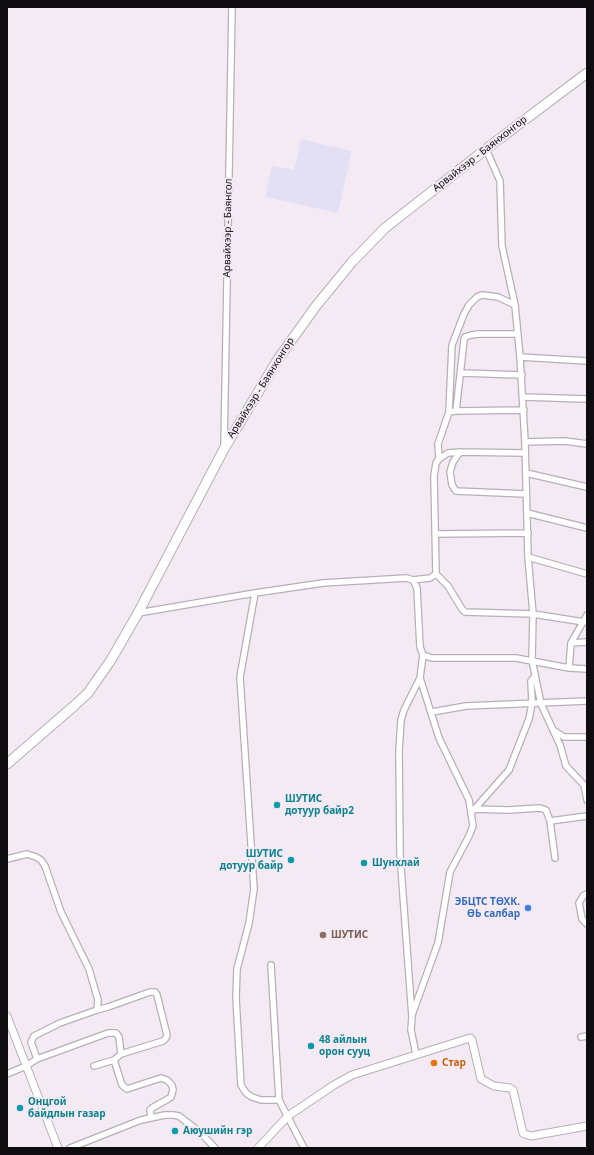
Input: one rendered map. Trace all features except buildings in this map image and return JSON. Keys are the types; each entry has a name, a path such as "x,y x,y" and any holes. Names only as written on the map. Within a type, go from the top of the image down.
{"highway":[{"name":"Арвайхээр - Баянхонгор","path":"7,764 88,693 138,613 224,449 278,358 316,306 352,262 385,228 587,73"}],"street":[{"name":"Арвайхээр - Баянгол","path":"224,449 232,7"},
{"path":"486,149 500,181 502,197 502,246 516,305 522,375 526,453 528,557 533,614 532,660 542,704 560,745 566,766 585,785 587,800"},
{"path":"439,459 438,444 449,412 452,345 464,314 469,305 477,296 482,295 498,297 516,305"},
{"path":"456,410 465,337 479,334 518,334"},
{"path":"520,357 587,361"},
{"path":"461,373 522,375"},
{"path":"523,397 587,399"},
{"path":"449,412 456,410 524,410"},
{"path":"525,442 565,441 587,444"},
{"path":"526,453 460,452 448,453 439,459 436,464 434,476 436,574 448,586 462,610 465,612 533,614 584,622"},
{"path":"460,452 453,462 450,472 452,485 456,491 526,494"},
{"path":"526,473 587,487"},
{"path":"527,513 587,528"},
{"path":"435,534 528,533"},
{"path":"528,557 587,574"},
{"path":"138,613 323,583 406,578 413,580 430,578 436,574"},
{"path":"413,580 417,588 420,647 423,655 420,678 404,710 401,720 399,751 400,854 412,1017 411,1030 416,1054"},
{"path":"255,593 240,677 254,889 250,923 237,969 236,998 240,1085 246,1093 252,1097 261,1100 279,1100"},
{"path":"569,668 571,643 587,615"},
{"path":"571,643 587,642"},
{"path":"423,655 432,658 516,658 569,668 587,669"},
{"path":"473,811 509,770 529,719 532,704 531,681 536,676"},
{"path":"412,1017 438,943 450,872 473,826 473,811 439,738 420,678"},
{"path":"432,712 466,706 587,701"},
{"path":"553,730 564,737 587,737"},
{"path":"473,811 540,808 546,810 550,821 555,858"},
{"path":"550,821 587,816"},
{"path":"7,859 27,854 36,856 45,866 61,912 89,969 98,1000 97,1010"},
{"path":"587,894 583,896 579,902 582,919 587,924"},
{"path":"271,965 279,1100 304,1148"},
{"path":"37,1059 31,1042 34,1036 60,1023 150,992 155,992 167,1035 164,1041 121,1054 114,1060 94,1066"},
{"path":"7,1016 58,1148"},
{"path":"7,1074 26,1066 37,1059 114,1032 119,1037 121,1054"},
{"path":"258,1148 288,1116 334,1085 352,1075 470,1038 481,1079 494,1086 510,1088 513,1090 523,1133 532,1136 587,1126"},
{"path":"114,1060 122,1085 127,1089 161,1078 167,1080 172,1085 173,1090 171,1097 150,1110 151,1118"},
{"path":"70,1148 141,1120 176,1115 201,1133 215,1148"}],"shaded area":[{"path":"301,139 352,151 338,213 265,197 272,166 294,170"}],"place":[{"name":"ШУТИС дотуур байр2","path":"277,805"},
{"name":"ШУТИС дотуур байр","path":"291,860"},
{"name":"Шунхлай","path":"364,863"},
{"name":"ЭБЦТС ТӨХК. ӨЬ салбар","path":"528,908"},
{"name":"ШУТИС","path":"323,935"},
{"name":"48 айлын орон сууц","path":"311,1046"},
{"name":"Стар","path":"434,1063"},
{"name":"Онцгой байдлын газар","path":"20,1108"},
{"name":"Аюушийн гэр","path":"175,1131"}]}
